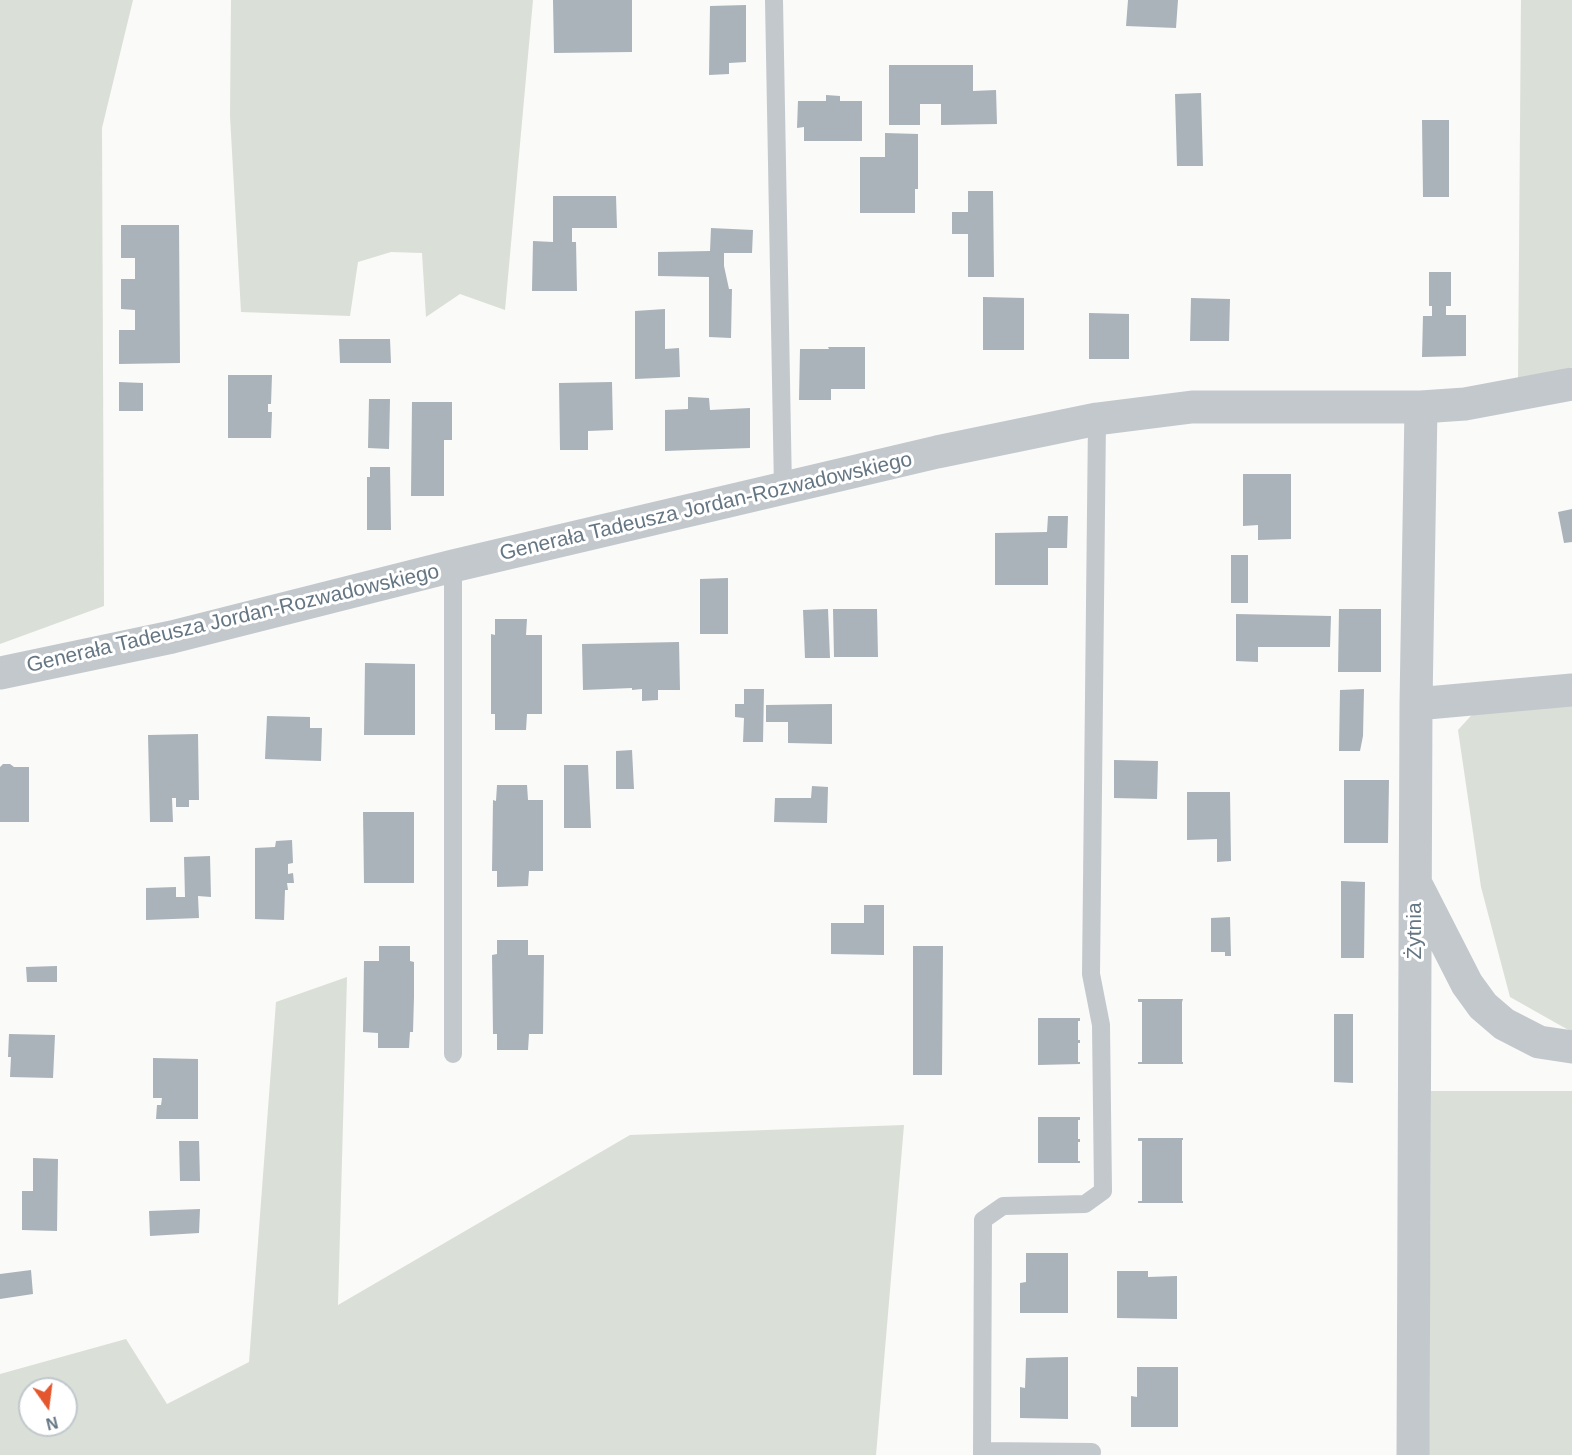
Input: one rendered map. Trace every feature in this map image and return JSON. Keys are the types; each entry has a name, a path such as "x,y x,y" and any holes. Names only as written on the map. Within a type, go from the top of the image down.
{"street":[{"name":"Generała Tadeusza Jordan-Rozwadowskiego","path":"0,673 172,638 453,566 938,452 1097,419 1192,406 1421,407 1465,404 1572,384"},
{"name":"Żytnia","path":"1413,1455 1416,704 1421,407"},
{"path":"1416,704 1572,690"},
{"path":"1416,884 1467,984 1483,1006 1504,1024 1539,1042 1572,1047"}],"lane":[{"path":"774,0 783,489"},
{"path":"1092,1452 982,1453 982,1220 1003,1206 1085,1204 1104,1191 1101,1025 1090,974 1097,419"},
{"path":"453,566 453,1054"}],"shaded area":[{"path":"0,0 133,0 102,128 104,606 0,644"},
{"path":"231,0 533,0 505,310 460,294 426,317 422,253 391,252 358,262 350,316 241,312 230,116"},
{"path":"1521,0 1572,0 1572,367 1518,382"},
{"path":"1572,700 1572,1032 1510,997 1481,887 1458,730 1479,707"},
{"path":"347,977 338,1305 630,1135 904,1125 876,1455 0,1455 0,1374 126,1339 167,1404 249,1362 276,1002"},
{"path":"1431,1091 1572,1091 1572,1455 1429,1455"}],"building":[{"path":"553,0 632,0 632,52 554,53"},
{"path":"1128,0 1178,0 1176,28 1126,26"},
{"path":"746,5 746,62 729,63 729,74 709,75 710,6"},
{"path":"889,65 973,65 973,91 996,90 997,124 941,125 941,104 920,104 920,125 889,125"},
{"path":"1201,93 1203,166 1177,166 1175,94"},
{"path":"826,95 840,96 840,101 862,101 862,141 804,141 804,127 797,128 798,101 826,101"},
{"path":"1422,120 1449,120 1449,197 1423,197"},
{"path":"885,133 918,134 918,189 915,189 915,213 860,213 860,157 885,157"},
{"path":"968,191 993,191 994,277 968,277 968,234 952,234 952,212 968,212"},
{"path":"553,196 616,196 617,228 572,228 572,242 576,242 577,291 532,291 533,241 553,242"},
{"path":"121,225 179,225 180,363 119,364 119,330 135,330 135,310 121,309 121,279 135,279 135,258 121,258"},
{"path":"711,228 753,230 752,253 724,253 729,289 732,289 731,338 709,337 709,277 658,276 658,252 710,251"},
{"path":"1429,272 1451,272 1451,306 1446,306 1446,315 1466,315 1466,356 1422,357 1423,316 1432,316 1432,306 1429,306"},
{"path":"983,297 1024,298 1024,350 983,350"},
{"path":"1191,298 1230,299 1229,341 1190,341"},
{"path":"665,309 665,349 679,348 680,377 635,379 635,311"},
{"path":"1089,313 1129,314 1129,359 1089,359"},
{"path":"339,339 390,339 391,363 340,363"},
{"path":"828,347 865,347 865,389 831,389 831,400 799,400 800,349 829,349"},
{"path":"228,375 272,375 271,404 268,404 268,412 272,412 271,438 228,438"},
{"path":"119,382 143,383 143,411 119,411"},
{"path":"612,382 613,430 588,431 588,450 560,450 559,383"},
{"path":"688,397 709,398 710,410 750,408 750,448 665,451 665,410 688,409"},
{"path":"369,399 390,399 389,449 368,448"},
{"path":"412,402 452,402 452,440 444,440 444,496 411,496"},
{"path":"370,467 390,467 391,530 367,530 367,477 370,477"},
{"path":"1243,474 1291,474 1291,539 1258,540 1258,525 1243,526"},
{"path":"1572,509 1572,542 1564,543 1558,512"},
{"path":"1048,516 1068,516 1067,548 1048,548 1048,585 995,585 995,533 1047,532"},
{"path":"1231,555 1248,555 1248,603 1231,603"},
{"path":"728,578 728,634 700,634 700,579"},
{"path":"828,609 830,658 805,658 803,610"},
{"path":"833,609 877,609 878,657 834,657"},
{"path":"1339,609 1381,609 1381,672 1338,672"},
{"path":"1236,614 1331,616 1330,647 1258,647 1258,662 1236,661"},
{"path":"495,619 527,619 526,635 542,635 542,714 527,714 526,730 495,730 495,714 491,714 491,634 495,635"},
{"path":"679,642 680,690 658,690 658,700 642,701 642,689 583,690 582,644"},
{"path":"365,663 415,664 415,735 364,735"},
{"path":"744,689 764,689 763,742 743,742 744,718 735,717 735,704 744,704"},
{"path":"1364,689 1363,736 1360,751 1339,751 1340,690"},
{"path":"832,704 832,744 788,743 788,722 766,722 766,705"},
{"path":"267,716 310,717 310,728 322,728 321,761 265,759"},
{"path":"198,734 199,800 189,800 189,807 176,807 176,798 172,798 173,822 150,822 148,735"},
{"path":"632,750 634,789 616,789 616,751"},
{"path":"1114,760 1158,761 1157,799 1114,798"},
{"path":"3,764 29,767 29,822 0,822 0,767"},
{"path":"564,765 588,765 591,828 564,828"},
{"path":"1344,780 1389,780 1388,843 1344,843"},
{"path":"497,785 527,785 528,800 543,800 543,871 529,871 528,886 497,887 497,871 492,871 493,800 496,801"},
{"path":"812,786 828,787 827,823 774,822 775,798 811,798"},
{"path":"1187,792 1230,792 1231,861 1217,862 1217,839 1187,840"},
{"path":"363,812 414,812 414,883 364,883"},
{"path":"292,840 293,863 288,864 288,874 293,873 294,883 287,883 288,890 285,890 284,920 255,919 255,848 275,847 276,841"},
{"path":"210,856 211,897 198,896 199,918 146,920 146,888 176,887 176,897 185,897 184,857"},
{"path":"1341,881 1365,882 1364,958 1341,958"},
{"path":"864,905 884,905 884,955 831,954 831,923 864,923"},
{"path":"1230,917 1231,956 1225,956 1225,952 1211,952 1211,918"},
{"path":"497,940 528,940 528,955 544,955 543,1034 529,1034 528,1050 497,1050 497,1034 493,1034 492,955 497,954"},
{"path":"379,946 410,946 410,961 414,962 414,997 413,1032 410,1032 409,1048 378,1048 378,1033 363,1032 364,961 379,961"},
{"path":"913,946 943,946 942,1075 913,1075"},
{"path":"57,966 57,982 27,982 26,967"},
{"path":"1138,999 1183,999 1183,1064 1138,1064 1142,1062 1142,1002 1138,1002"},
{"path":"1334,1014 1353,1014 1353,1083 1334,1082"},
{"path":"1038,1018 1080,1018 1078,1021 1080,1043 1078,1043 1078,1062 1080,1064 1038,1065"},
{"path":"9,1034 55,1035 53,1078 10,1077"},
{"path":"153,1058 198,1059 198,1119 156,1119 157,1105 161,1105 162,1098 153,1098"},
{"path":"1038,1117 1080,1117 1078,1120 1080,1142 1078,1142 1078,1161 1080,1163 1038,1163"},
{"path":"1138,1138 1183,1138 1183,1203 1138,1203 1142,1201 1142,1141 1138,1141"},
{"path":"179,1141 199,1141 200,1181 180,1181"},
{"path":"33,1158 58,1159 57,1231 22,1230 22,1191 33,1191"},
{"path":"200,1209 199,1233 150,1236 149,1211"},
{"path":"1026,1253 1068,1253 1068,1313 1020,1313 1020,1283 1026,1282"},
{"path":"31,1270 33,1294 0,1299 0,1274"},
{"path":"1117,1271 1148,1271 1148,1277 1177,1276 1177,1319 1117,1318"},
{"path":"1068,1357 1068,1419 1020,1418 1020,1387 1025,1388 1026,1358"},
{"path":"1137,1367 1178,1367 1178,1427 1131,1427 1131,1396 1137,1397"}]}
